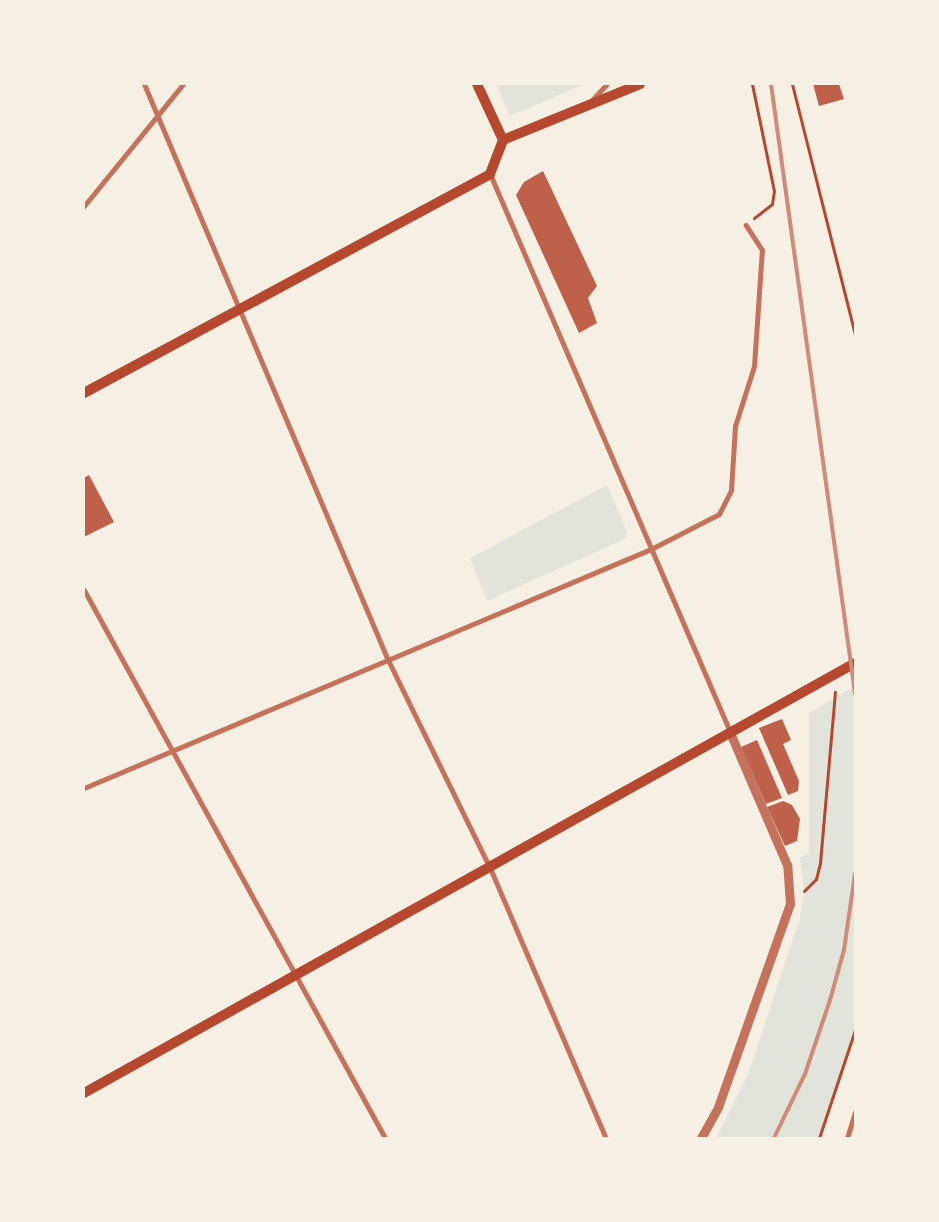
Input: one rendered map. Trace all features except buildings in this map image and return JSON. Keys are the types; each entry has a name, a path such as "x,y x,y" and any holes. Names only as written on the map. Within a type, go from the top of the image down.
{"main road":[{"path":"84,393 490,174 503,140 478,84"},
{"path":"503,140 640,84"},
{"path":"84,1093 731,734 855,663"}],"street":[{"path":"144,84 237,310 388,658 490,868 606,1138"},
{"path":"84,206 183,84"},
{"path":"587,106 607,84"},
{"path":"490,174 787,866 790,891 787,915 728,1080 701,1138"},
{"path":"84,788 170,749 651,548 719,514 728,499 735,426 754,366 762,258 760,244 746,225"},
{"path":"84,590 294,977 385,1138"},
{"path":"847,1138 855,1112"},
{"path":"378,1138 382,1133"}],"path":[{"path":"746,225 769,208 774,196 752,84"},
{"path":"792,84 855,335"},
{"path":"790,891 804,891 816,879 820,863 835,730 832,676"},
{"path":"818,1138 855,1030"}],"shaded area":[{"path":"496,84 585,84 510,116"},
{"path":"607,485 627,532 625,539 487,601 470,558"},
{"path":"855,686 855,1030 819,1138 716,1138 749,1072 800,918 804,891 800,858 809,853 809,713"}],"railway":[{"path":"771,84 855,693"},
{"path":"774,1138 805,1074 830,1000 844,950 855,874"}]}
